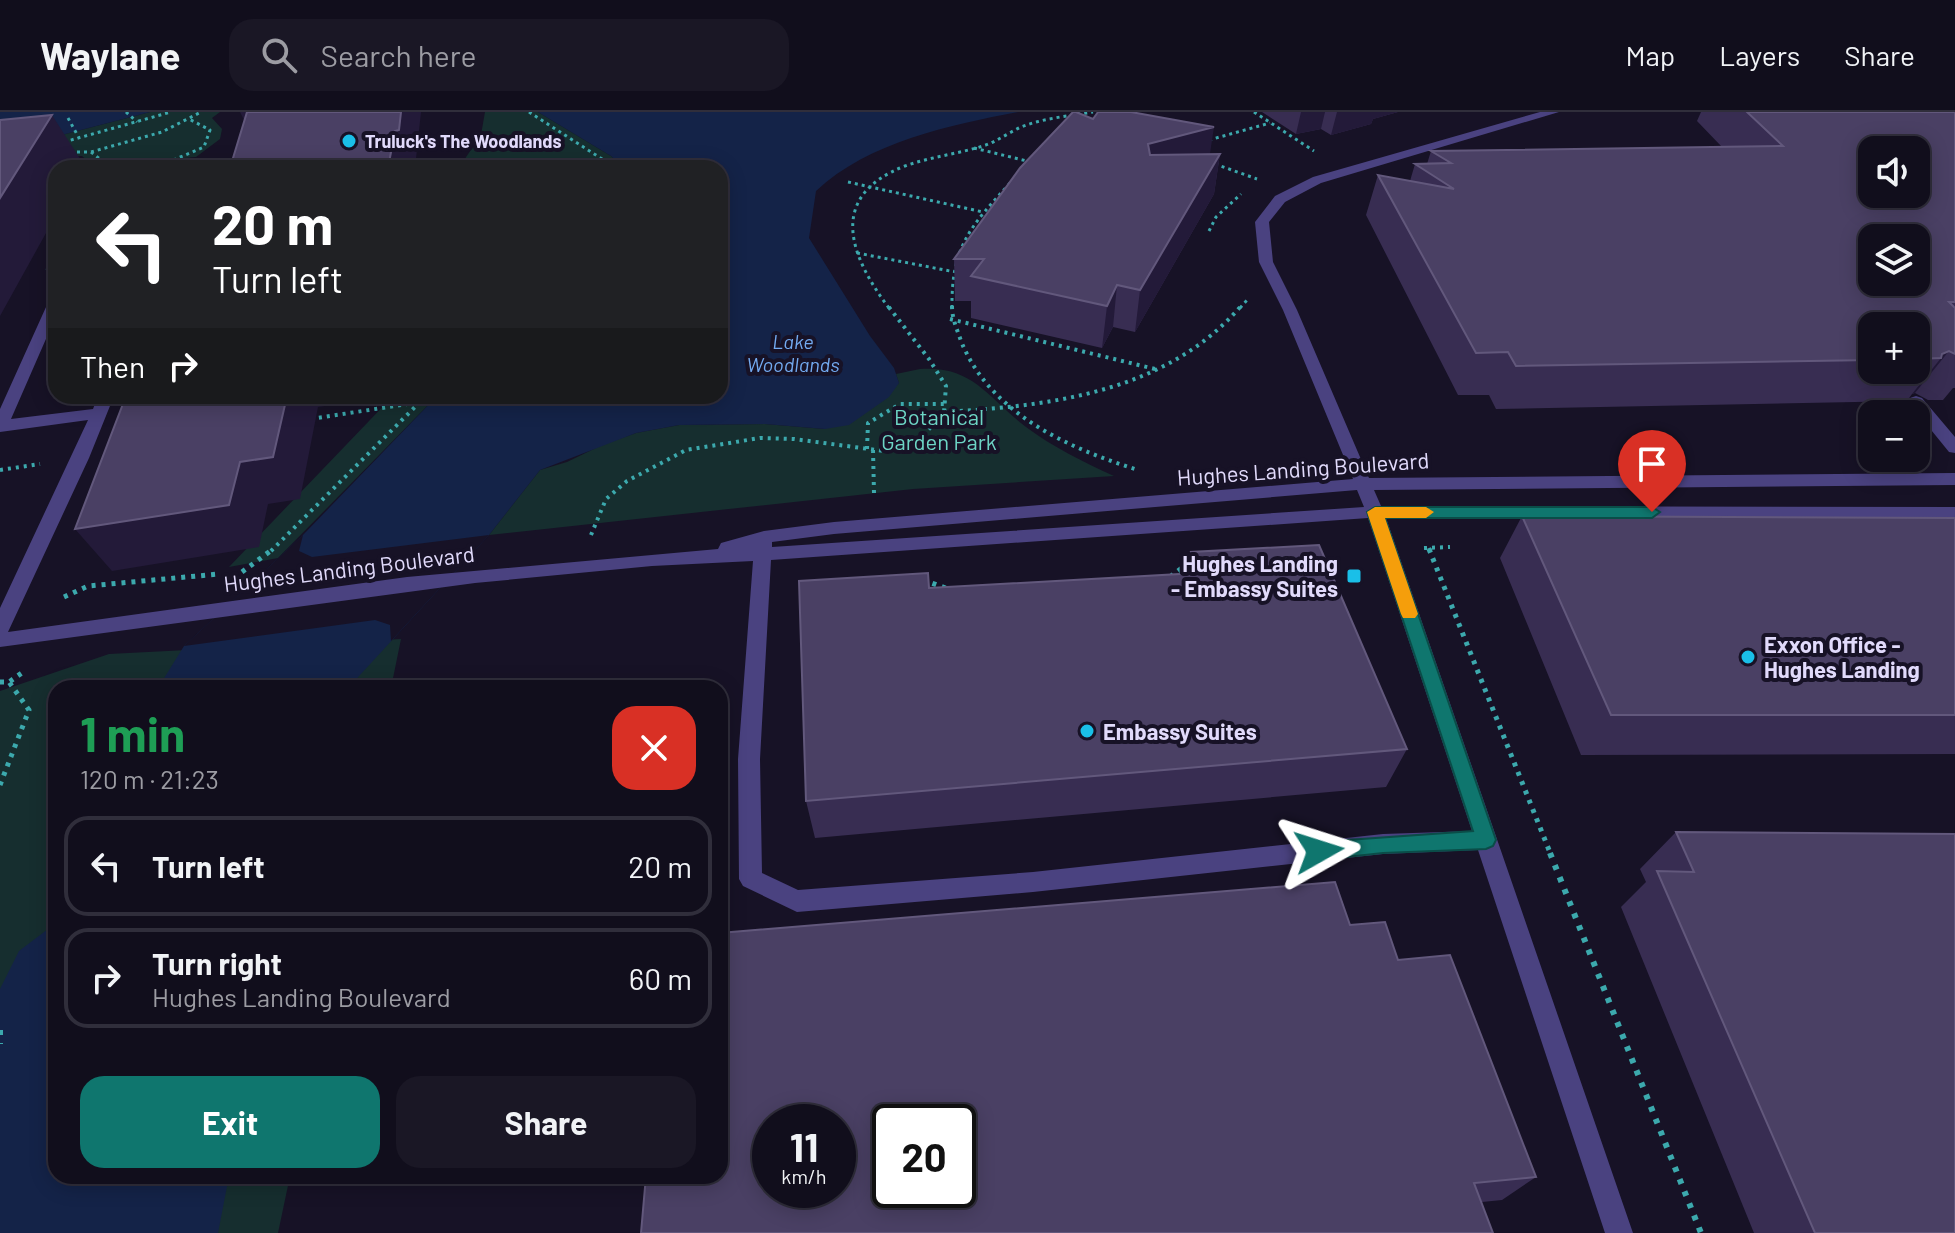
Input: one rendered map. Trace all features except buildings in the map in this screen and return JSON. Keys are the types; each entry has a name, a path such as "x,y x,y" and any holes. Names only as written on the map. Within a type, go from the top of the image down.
{"street":[{"path":"1553,112 1317,180 1280,199 1262,222 1266,262 1290,310 1375,512 1619,1233"},
{"path":"0,426 48,317"},
{"path":"0,426 103,405"},
{"path":"0,628 103,405"},
{"path":"1930,418 1955,448"},
{"name":"Hughes Landing Boulevard","path":"763,546 834,528 1362,484 1955,479"},
{"name":"Hughes Landing Boulevard","path":"0,640 449,578 763,546 1375,512 1955,513"},
{"path":"763,546 749,759 751,879 797,901 1033,882 1383,844 1486,840"}],"path":[{"path":"126,112 137,122"},
{"path":"52,145 171,112"},
{"path":"60,152 91,152 140,141 201,112"},
{"path":"529,112 606,160"},
{"path":"591,535 606,499 627,481 686,450 760,438 870,450 904,447 923,436 944,412 945,385 885,304 856,253 849,221 858,202 869,188 895,170 927,158 973,148 1029,125 1093,112"},
{"path":"1254,112 1315,151"},
{"path":"68,118 79,138"},
{"path":"179,160 204,147 210,130 189,119"},
{"path":"1204,141 1270,123"},
{"path":"973,148 1036,163 1031,167"},
{"path":"91,152 101,160"},
{"path":"1202,162 1258,178 1216,217 1209,231"},
{"path":"1017,177 987,204 969,228 950,271 950,319 958,341 981,378 1041,429 1088,454 1141,470"},
{"path":"848,182 997,215"},
{"path":"856,253 950,271"},
{"path":"944,412 1015,409 1091,395 1155,369 1211,337 1249,297"},
{"path":"950,319 1155,369"},
{"path":"300,421 407,404"},
{"path":"242,572 272,550 418,404"},
{"path":"874,505 868,423 900,404 946,404"},
{"path":"0,470 81,458"},
{"path":"1388,550 1452,547"},
{"path":"1429,548 1701,1233"},
{"path":"1162,584 1202,554"},
{"path":"10,606 59,599 88,586 253,571"},
{"path":"911,575 952,590"},
{"path":"0,785 29,710 9,682"},
{"path":"0,1030 0,1044"}],"green space":[{"path":"150,112 220,112 212,118 222,129 220,139 196,157 86,160 82,156 29,156 0,151"},
{"path":"485,112 538,112 615,160 464,160 481,135"},
{"name":"Botanical Garden Park","path":"920,369 954,372 967,378 1036,434 1068,454 1114,476 913,489 489,535 540,470 567,462 602,445 636,433 679,425 765,424 825,429 899,383 896,374"},
{"path":"385,404 429,404 278,558 229,567"},
{"path":"401,639 393,680 48,680 48,1184 288,1184 278,1233 0,1233 0,691 109,654"}],"water":[{"path":"0,112 150,112 0,151"},
{"name":"Lake Woodlands","path":"538,112 1018,112 938,130 885,148 837,174 816,191 809,238 870,336 894,368 899,383 889,397 849,425 825,429 765,424 679,425 636,433 540,470 489,535 355,680 163,680 184,646 303,535 429,404 728,404 728,160 615,160"},
{"path":"48,929 48,1184 227,1184 218,1233 0,1233 0,989 19,951"}],"pier":[{"path":"303,535 299,551 312,557 489,535 391,641 390,625 375,620 184,646"}],"slow traffic":[{"path":"1409,614 1375,512 1426,512"}],"place":[{"name":"Truluck's The Woodlands","path":"349,141"},
{"name":"Hughes Landing - Embassy Suites","path":"1354,576"},
{"name":"Exxon Office - Hughes Landing","path":"1748,657"},
{"name":"Embassy Suites","path":"1087,731"}],"route":[{"path":"1319,851 1383,844 1486,840 1375,512 1652,512"}]}
